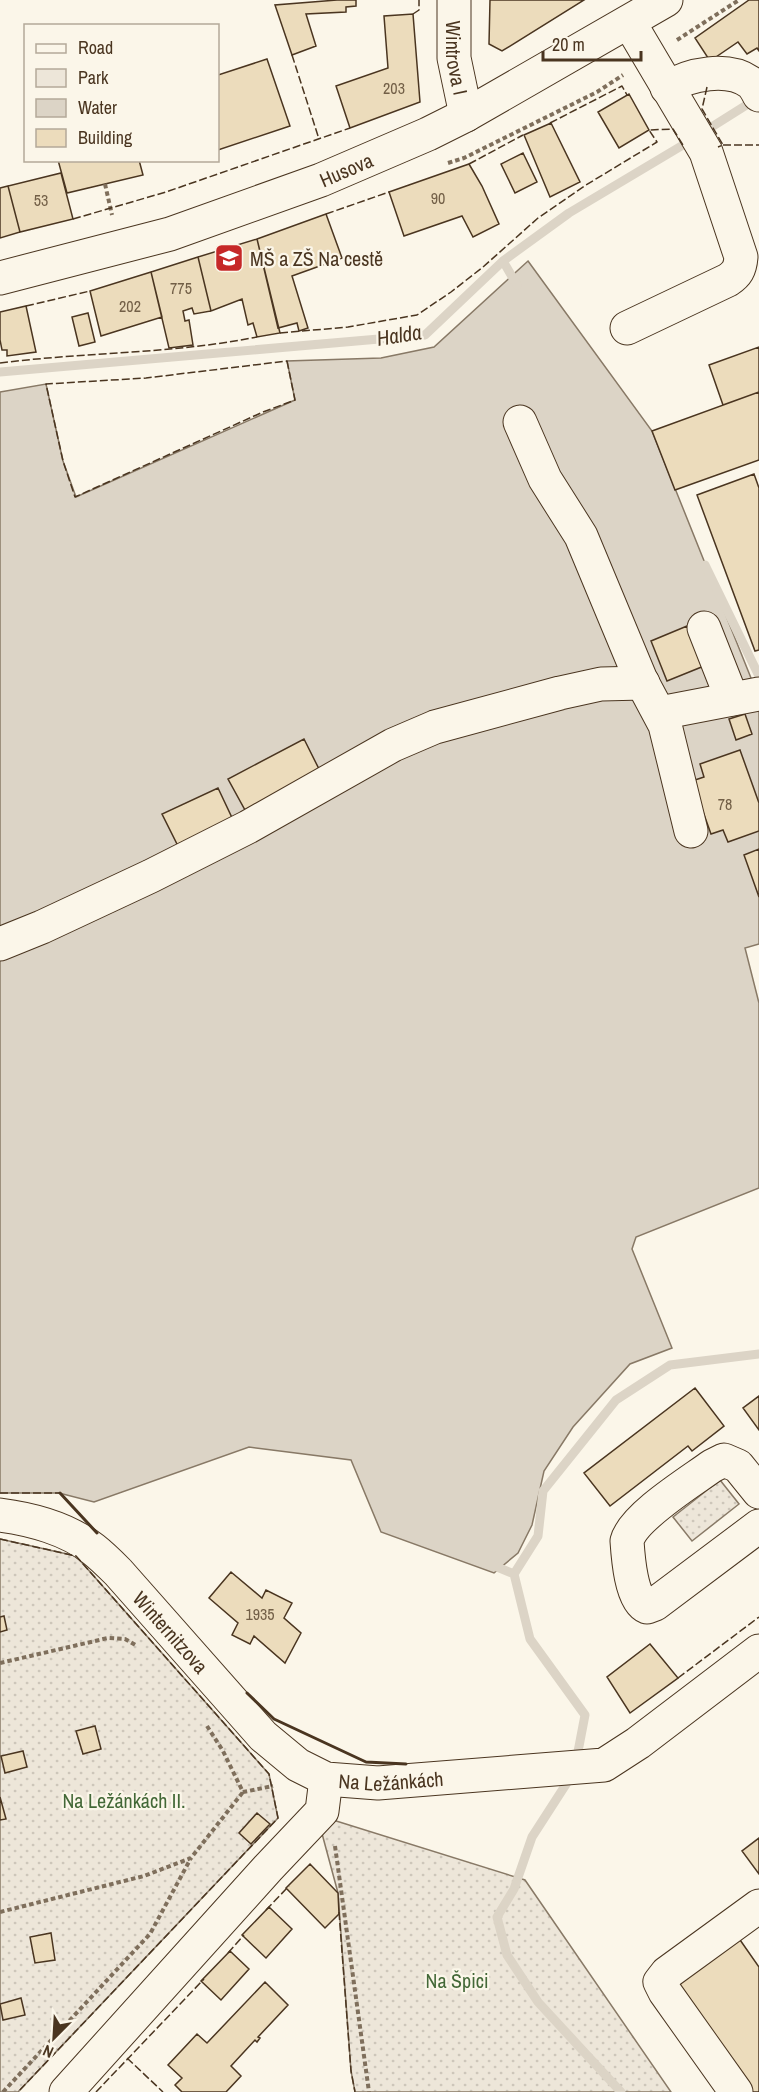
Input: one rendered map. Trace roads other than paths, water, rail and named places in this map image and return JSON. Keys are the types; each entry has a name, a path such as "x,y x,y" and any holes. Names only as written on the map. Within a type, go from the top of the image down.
{"street":[{"name":"Wintrova I","path":"454,0 454,58 466,115"},
{"name":"Husova","path":"0,278 145,242 321,180 466,115 666,0"},
{"path":"627,328 728,280 740,267 738,245 706,152 628,22"},
{"path":"667,87 688,77 727,75 755,89"},
{"path":"519,422 546,479 576,525 643,683 660,713 691,831"},
{"path":"660,713 747,696 704,628"},
{"path":"0,944 42,927 161,871 248,827 393,746 435,728 601,684 643,683"},
{"path":"759,1492 738,1466 724,1460 712,1466 640,1519 629,1533 627,1541 635,1593 639,1603 647,1607 655,1604 759,1526"},
{"name":"Winternitzova","path":"0,1515 45,1525 69,1534 92,1547 118,1572 263,1736 298,1765 326,1779"},
{"name":"Na Ležánkách","path":"66,2092 322,1811 326,1779 378,1783 604,1765 629,1750 759,1651"},
{"path":"736,2092 660,1982 667,1972 759,1906"}],"water":[{"path":"528,261 652,431 759,698 759,944 745,948 759,1003 759,1188 636,1237 632,1249 672,1348 630,1364 573,1427 544,1471 532,1525 518,1553 494,1573 381,1532 351,1460 249,1447 94,1502 59,1493 0,1493 0,392 46,384 63,461 76,497 295,400 287,361 381,358 434,347"}],"waterway":[{"name":"Halda","path":"0,372 425,335 503,261 569,213 756,99"},
{"path":"503,261 517,285"},
{"path":"705,565 759,676"},
{"path":"514,1574 538,1536 543,1491 616,1400 670,1365 759,1354"},
{"path":"490,1564 514,1574 530,1639 585,1715 576,1762"},
{"path":"572,1775 532,1837 514,1889 497,1917 507,1955 538,2002 621,2092"}],"place":[{"name":"MŠ a ZŠ Na cestě","path":"229,258"}],"park label":[{"name":"Na Ležánkách II.","path":"124,1800"},
{"name":"Na Špici","path":"457,1980"}]}
